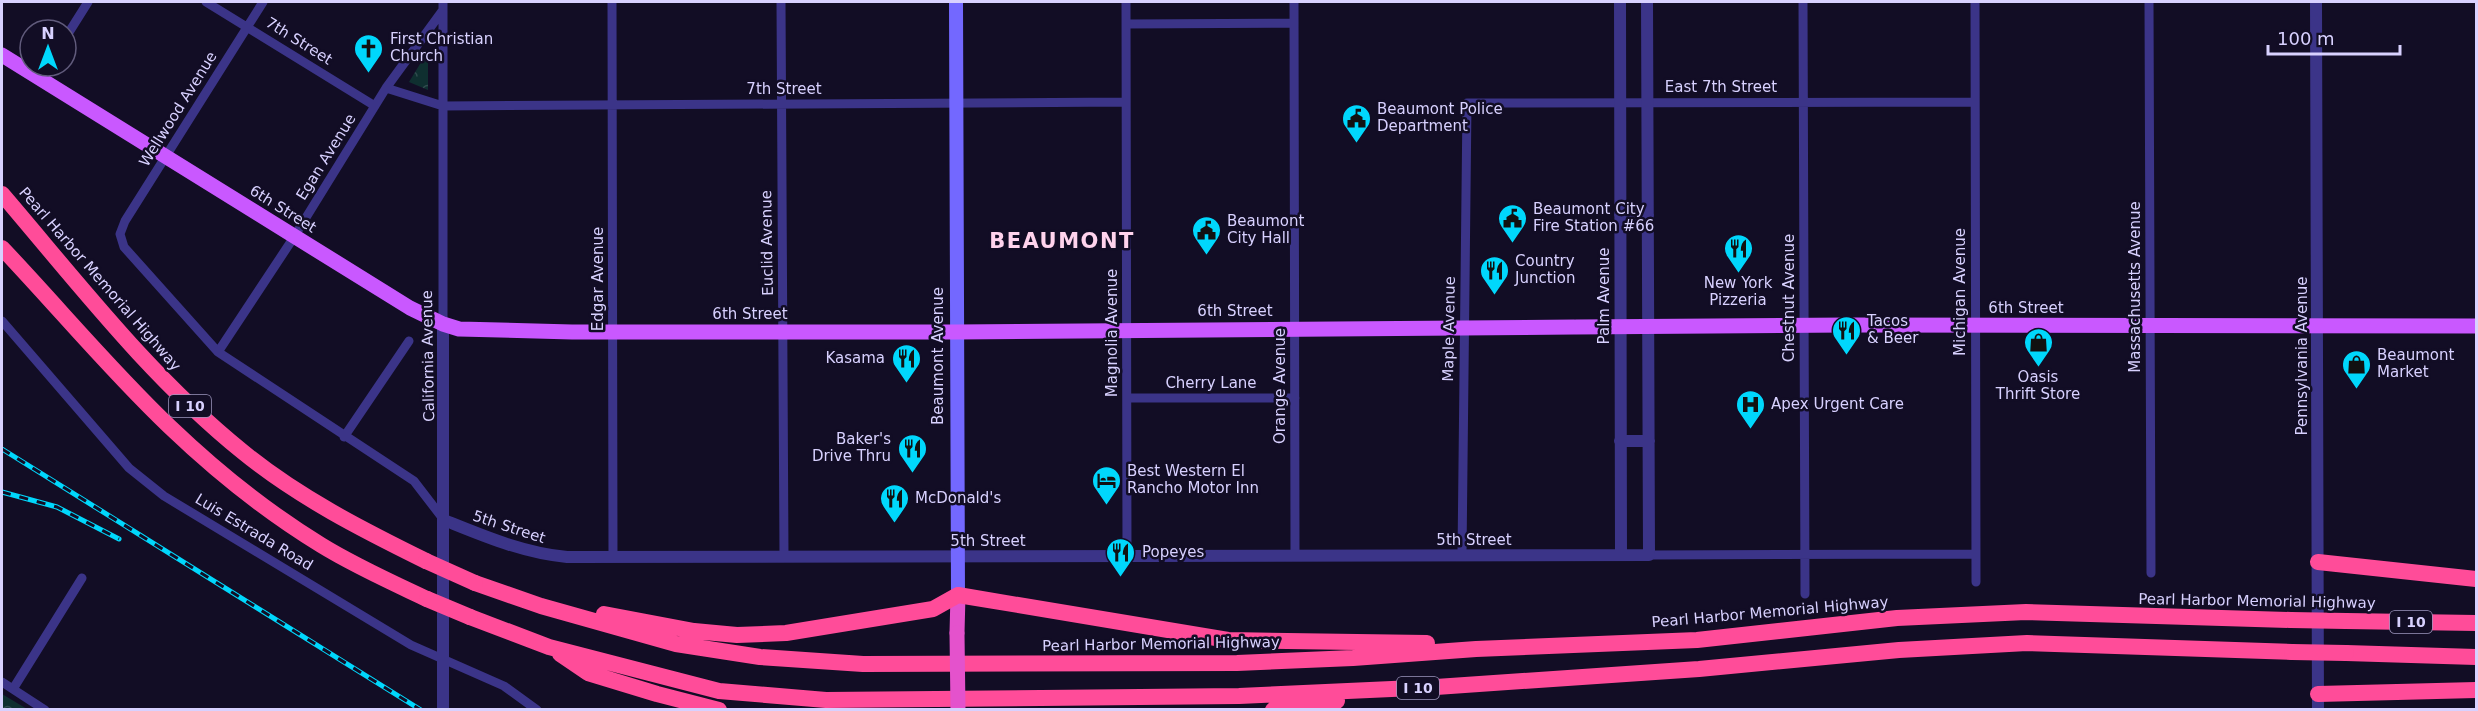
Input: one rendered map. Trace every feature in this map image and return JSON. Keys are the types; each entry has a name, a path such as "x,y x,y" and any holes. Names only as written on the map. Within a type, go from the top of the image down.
{"highway":[{"name":"Pearl Harbor Memorial Highway","path":"2,194 142,359 199,414 245,453 293,488 340,517 426,561 483,586 585,619 676,644 760,657 863,664 1237,663 1476,649 1697,640 1897,618 2026,612 2476,623"},
{"name":"I 10","path":"2,248 153,410 236,484 321,545 427,599 549,647 719,691 826,700 1239,696 1436,687 1699,669 1899,650 2027,643 2476,657"},
{"path":"2318,562 2476,579"},
{"path":"483,586 647,623 694,631 737,634 786,633 933,609 958,595 1228,640 1424,643 1476,649"},
{"name":"Beaumont Avenue","path":"958,595 958,710"},
{"path":"549,647 588,673 719,710"},
{"path":"1273,710 1436,687"},
{"path":"2318,702 2476,690"}],"main road":[{"name":"Beaumont Avenue","path":"956,2 958,595"},
{"name":"6th Street","path":"2,55 18,62"},
{"name":"6th Street","path":"51,78 166,157 294,237 410,308 459,329 613,332 956,332 1804,326 2476,326"}],"street":[{"path":"78,18 88,2"},
{"name":"7th Street","path":"206,2 375,106"},
{"name":"Wellwood Avenue","path":"218,352 124,247 120,234 125,221 263,2"},
{"name":"Edgar Avenue","path":"612,2 613,557"},
{"name":"Euclid Avenue","path":"781,2 784,556"},
{"name":"Magnolia Avenue","path":"1126,2 1127,556"},
{"name":"Orange Avenue","path":"1294,2 1295,555"},
{"name":"Palm Avenue","path":"1620,2 1621,555"},
{"path":"1647,2 1649,555"},
{"name":"Chestnut Avenue","path":"1803,2 1805,594"},
{"name":"Michigan Avenue","path":"1975,2 1976,582"},
{"name":"Massachusetts Avenue","path":"2150,2 2151,573"},
{"name":"Pennsylvania Avenue","path":"2316,2 2318,702"},
{"name":"Egan Avenue","path":"218,352 294,237 386,88 443,6"},
{"name":"California Avenue","path":"443,6 443,710"},
{"path":"1126,24 1294,23"},
{"name":"7th Street","path":"386,88 443,106 1126,102"},
{"name":"East 7th Street","path":"1467,103 1975,102"},
{"name":"Maple Avenue","path":"1462,555 1467,103"},
{"path":"1620,216 1648,215"},
{"name":"Luis Estrada Road","path":"2,321 129,468 164,495 411,645 504,686 537,710"},
{"path":"344,437 409,341"},
{"path":"218,352 414,481 444,520"},
{"name":"Cherry Lane","path":"1127,398 1295,398"},
{"path":"1620,441 1649,441"},
{"name":"5th Street","path":"444,520 540,554 613,557 1976,554"},
{"path":"12,689 82,578"},
{"path":"2,682 45,710"}],"green space":[{"path":"428,51 428,90 409,82"},
{"path":"2,694 27,709 2,709"}],"railway":[{"path":"2,449 421,710"},
{"path":"2,492 57,507 119,539"}],"place":[{"name":"First Christian Church","path":"369,74"},
{"name":"Beaumont Police Department","path":"1356,144"},
{"name":"Beaumont City Fire Station #66","path":"1512,244"},
{"name":"Beaumont City Hall","path":"1206,256"},
{"name":"New York Pizzeria","path":"1738,274"},
{"name":"Country Junction","path":"1494,296"},
{"name":"Tacos & Beer","path":"1846,356"},
{"name":"Oasis Thrift Store","path":"2038,368"},
{"name":"Kasama","path":"906,384"},
{"name":"Beaumont Market","path":"2356,390"},
{"name":"Apex Urgent Care","path":"1750,430"},
{"name":"Baker's Drive Thru","path":"912,474"},
{"name":"Best Western El Rancho Motor Inn","path":"1106,506"},
{"name":"McDonald's","path":"894,524"},
{"name":"Popeyes","path":"1121,578"}],"district":[{"name":"BEAUMONT","path":"1062,241"}]}
